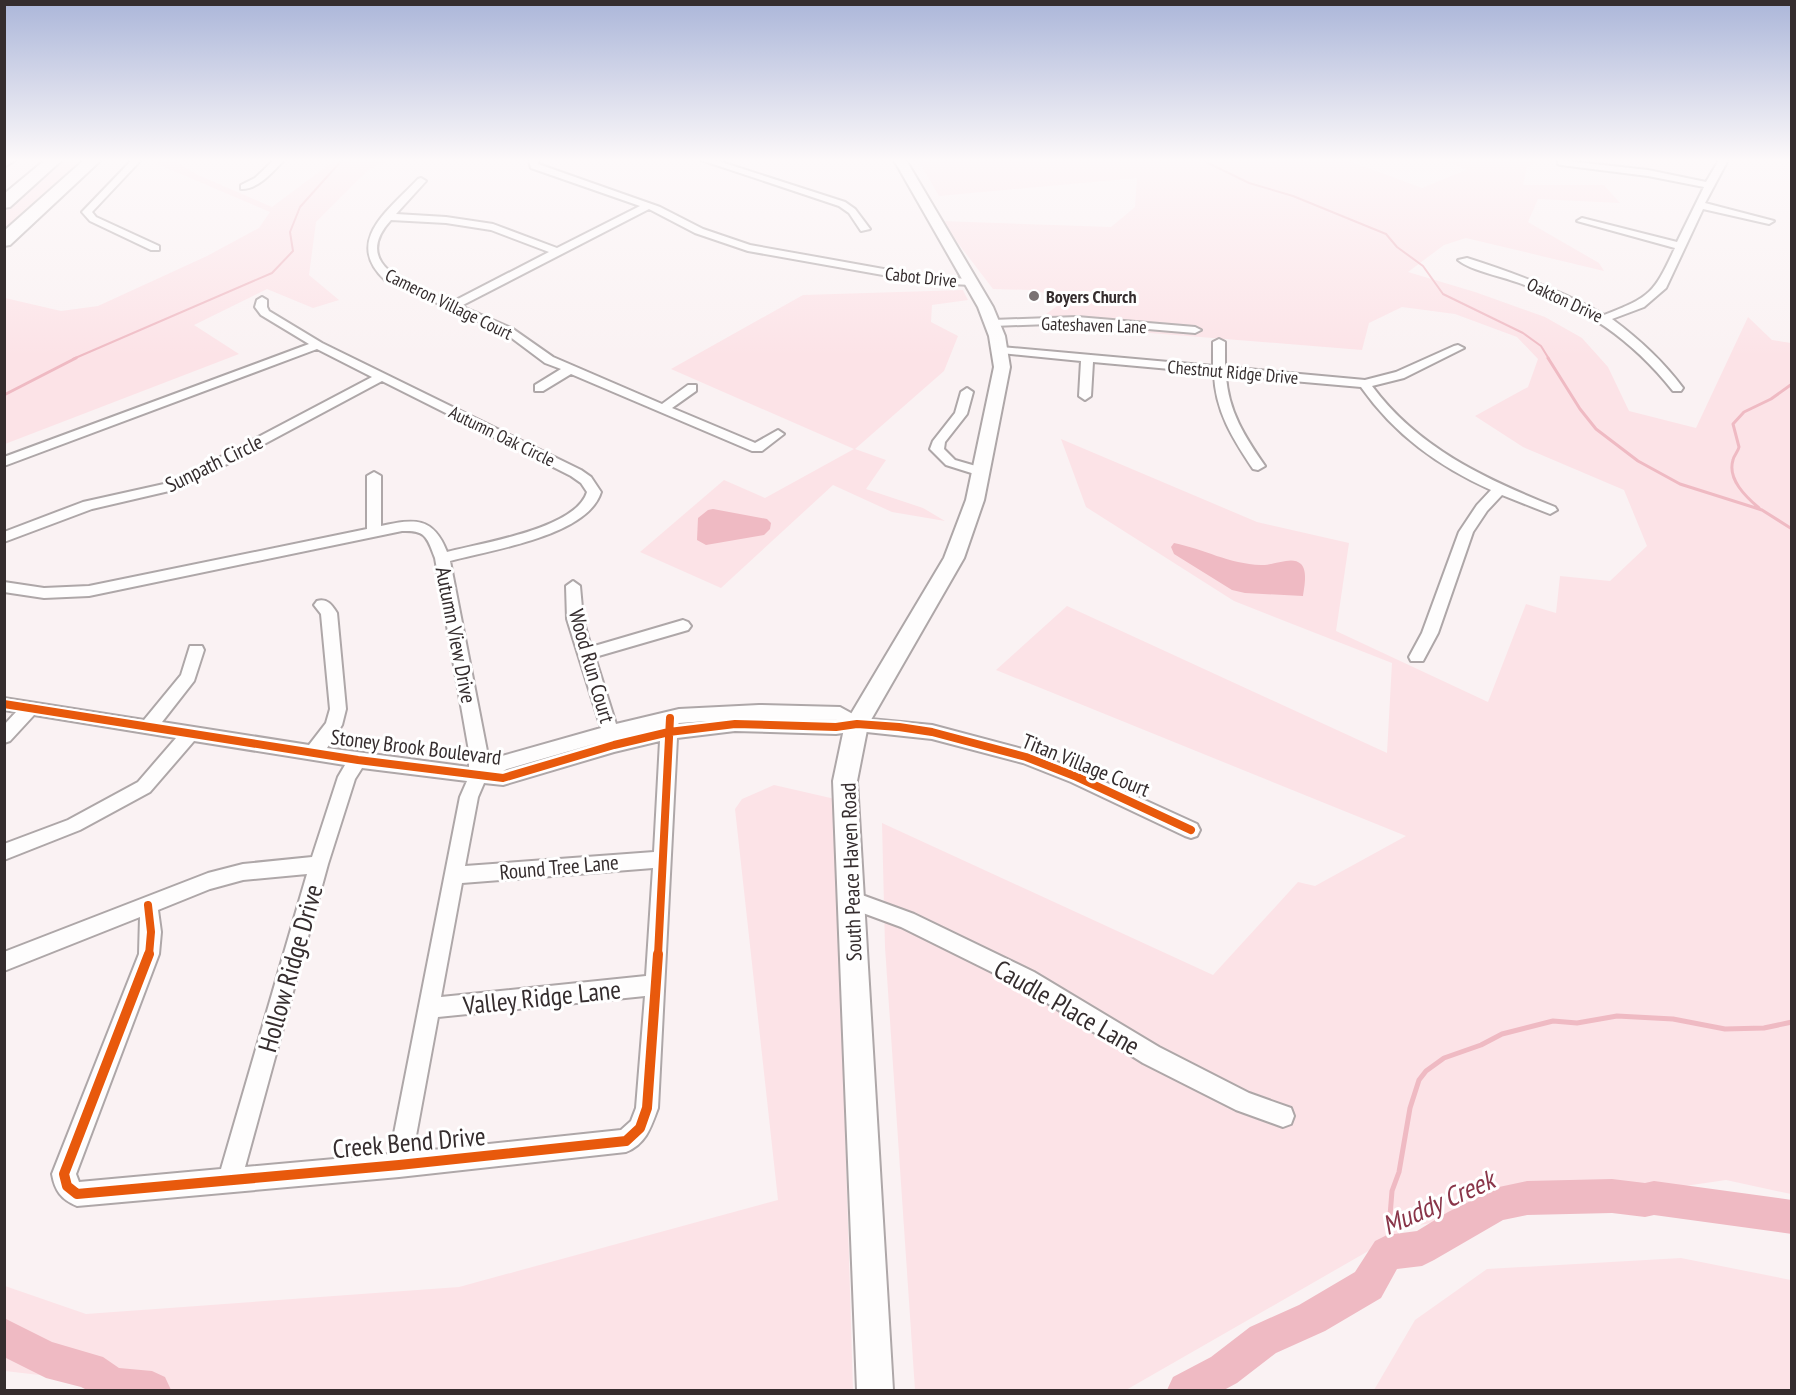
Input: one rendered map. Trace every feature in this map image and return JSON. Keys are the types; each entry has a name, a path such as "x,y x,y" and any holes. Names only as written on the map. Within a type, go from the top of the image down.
{"highway":[{"path":"4,241 22,225"}],"main road":[{"name":"South Peace Haven Road","path":"875,1386 845,781 857,724 954,558 975,500 1001,378 1001,350 993,323 938,225"}],"street":[{"path":"106,225 154,248"},
{"name":"Cameron Village Court","path":"381,225 371,246 372,258 378,269 401,284 454,305 509,331 534,350 570,369 757,448 778,434"},
{"path":"480,225 493,227 556,252"},
{"path":"454,305 610,225"},
{"name":"Cabot Drive","path":"687,225 748,248 928,280 972,282"},
{"path":"862,225 865,229"},
{"path":"1598,225 1680,246"},
{"path":"1605,318 1640,305 1662,286 1690,225"},
{"name":"Oakton Drive","path":"1463,260 1547,290 1605,318 1650,354 1677,388"},
{"name":"Autumn Oak Circle","path":"262,300 261,307 265,313 318,345 576,473 586,480 594,492 588,506 570,520 534,533 442,558"},
{"name":"Gateshaven Lane","path":"993,323 1077,320 1195,330"},
{"path":"1219,342 1221,400 1233,429 1258,466"},
{"path":"4,462 318,345"},
{"name":"Chestnut Ridge Drive","path":"1001,350 1088,360 1365,384 1400,375 1458,348"},
{"path":"1085,396 1088,360"},
{"path":"539,388 570,369"},
{"name":"Sunpath Circle","path":"4,537 88,505 177,485 381,377"},
{"path":"1365,384 1387,413 1410,435 1447,461 1499,490 1550,510"},
{"path":"662,409 692,388"},
{"path":"967,392 961,414 939,441 937,449 941,457 950,463 981,472"},
{"path":"374,476 374,530"},
{"path":"1417,657 1430,633 1466,532 1482,508 1499,490"},
{"name":"Autumn View Drive","path":"4,587 44,593 89,591 374,530 422,526 434,536 442,558 478,751 478,776 469,797 399,1165"},
{"name":"Wood Run Court","path":"573,586 575,620 612,738"},
{"path":"314,752 334,725 338,709 328,613 322,605"},
{"path":"586,654 683,627"},
{"path":"149,726 188,677 196,650"},
{"name":"Stoney Brook Boulevard","path":"4,704 358,760 503,778 612,738 670,725 836,727 857,724"},
{"path":"4,736 31,708"},
{"name":"Titan Village Court","path":"857,724 932,732 1026,757 1077,777 1191,830"},
{"name":"Creek Bend Drive","path":"148,905 151,932 149,954 64,1174 65,1184 69,1191 77,1194 399,1165 626,1141 640,1128 647,1108 670,725"},
{"path":"4,852 74,825 144,787 191,733"},
{"name":"Hollow Ridge Drive","path":"230,1179 319,864 347,777 358,760"},
{"name":"Round Tree Lane","path":"455,875 663,859"},
{"path":"4,962 208,881 243,872 319,864"},
{"name":"Caudle Place Lane","path":"851,900 907,920 1017,974 1151,1055 1244,1102 1283,1116"},
{"name":"Valley Ridge Lane","path":"429,1008 656,985"}],"shaded area":[{"path":"261,225 316,225 309,275 339,300 313,308 267,289 194,325 239,354 5,444 5,298 61,311 98,306 207,256"},
{"path":"944,225 1111,227 1113,225 1533,225 1599,263 1604,271 1466,238 1444,245 1408,272 1475,292 1545,317 1582,338 1608,367 1629,411 1696,428 1748,317 1772,340 1791,343 1791,1194 1726,1180 1412,1226 1126,1390 915,1390 885,947 882,823 1213,975 1298,882 1315,886 1406,836 996,670 1067,606 1387,753 1392,663 1234,601 1086,507 1061,439 1257,522 1349,543 1336,631 1488,702 1526,604 1556,613 1560,576 1610,581 1647,546 1624,490 1523,447 1475,416 1528,387 1538,359 1517,337 1455,314 1402,307 1369,323 1362,350 1063,326 1046,314 1067,299 1033,290 993,289"},
{"path":"963,290 968,300 932,305 931,322 958,336 944,371 855,449 886,460 866,489 923,508 945,521 892,512 833,485 721,588 640,552 724,480 765,498 854,449 671,369 803,295"},
{"path":"713,509 767,519 771,523 770,529 764,535 706,545 697,540 698,518"},
{"path":"1174,543 1249,564 1266,565 1293,560 1303,567 1305,580 1303,596 1245,593 1232,590 1174,554 1171,547"},
{"path":"774,785 835,799 853,1390 168,1390 5,1371 5,1286 86,1314 459,1287 778,1200 735,809 742,799"},
{"path":"1681,1258 1791,1280 1791,1390 1374,1390 1415,1320 1487,1269"}],"waterway":[{"path":"73,359 272,273 293,251 290,232 293,225"},
{"path":"1364,225 1386,234 1397,247 1423,266 1443,294 1523,333 1541,346 1549,359"},
{"path":"4,395 76,358"},
{"path":"1548,358 1580,409 1596,429 1638,461 1680,484 1762,510 1792,529"},
{"path":"1759,508 1743,493 1735,481 1732,467 1739,447 1733,424 1744,412 1771,399 1792,384"},
{"path":"1387,1253 1392,1191 1399,1172 1410,1108 1419,1080 1426,1071 1444,1058 1481,1045 1502,1034 1553,1021 1577,1023 1617,1016 1673,1019 1725,1029 1764,1028 1792,1022"},
{"name":"Muddy Creek","path":"1186,1390 1224,1370 1263,1340 1312,1318 1368,1285 1387,1253 1422,1248 1460,1224 1499,1204 1527,1198 1612,1196 1645,1200 1654,1198 1792,1217"},
{"name":"Muddy Creek","path":"4,1336 46,1359 90,1370 113,1386 152,1390"}],"cycle path":[{"path":"4,704 358,760 503,778 614,745 669,732 735,724 836,727 857,724 899,727 932,732 1026,757 1077,777 1191,830"},
{"path":"148,905 151,932 149,954 64,1174 67,1186 77,1194 399,1165 626,1141 640,1128 647,1108 670,718"}],"place":[{"name":"Boyers Church","path":"1034,296"}]}
